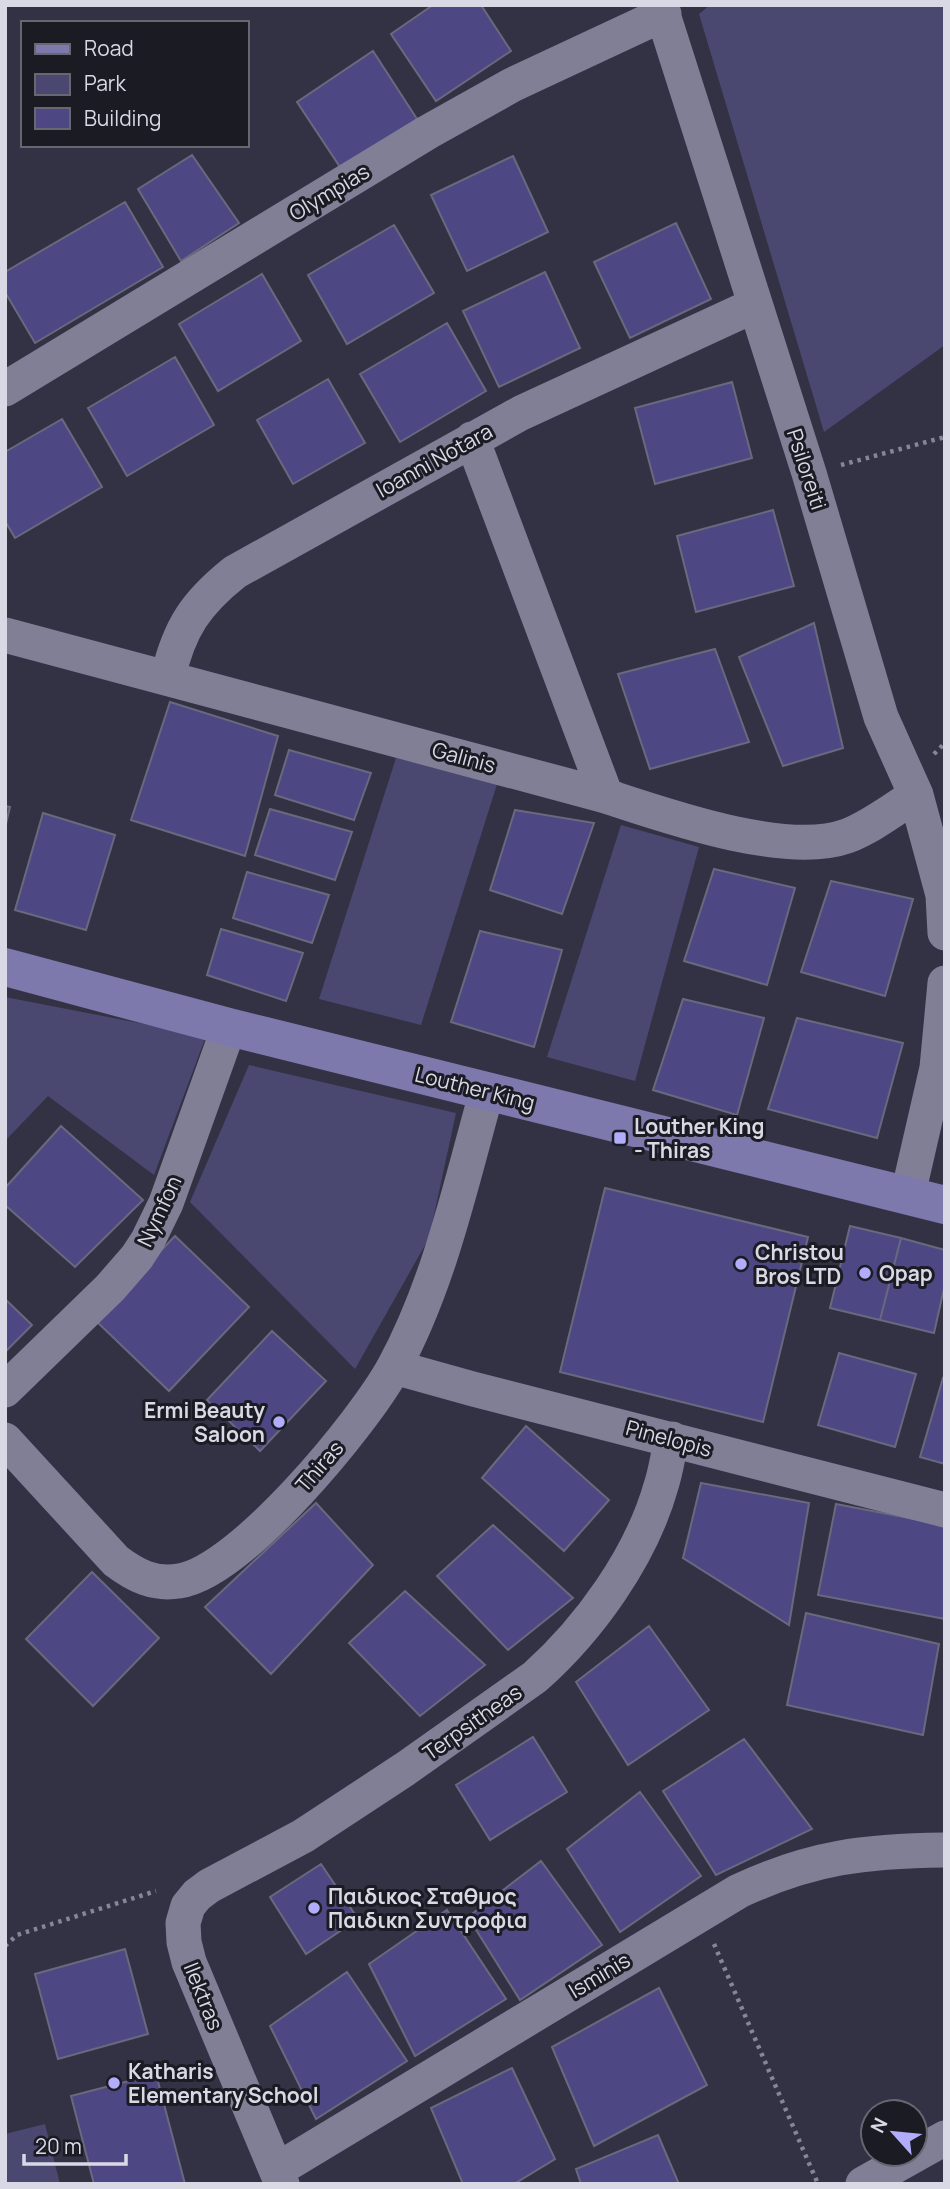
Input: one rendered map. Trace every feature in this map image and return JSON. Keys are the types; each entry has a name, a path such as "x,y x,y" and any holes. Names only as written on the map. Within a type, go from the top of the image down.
{"street":[{"name":"Psiloreiti","path":"662,10 809,473 881,717 916,795 944,896 945,933"},
{"name":"Olympias","path":"5,389 428,132 512,85 662,10"},
{"name":"Ioanni Notara","path":"168,677 174,649 195,609 212,590 235,572 521,413 755,305"},
{"path":"472,439 606,796"},
{"name":"Galinis","path":"5,635 734,832 797,842 827,841 866,827 916,795"},
{"name":"Louther King","path":"5,967 229,1027 945,1205"},
{"path":"908,1194 937,1068 945,983"},
{"name":"Nymfon","path":"5,1390 110,1288 148,1240 166,1203 229,1027"},
{"name":"Thiras","path":"5,1440 116,1561 144,1578 159,1583 180,1581 200,1575 221,1564 244,1545 308,1481 376,1397 394,1367 433,1278 487,1091"},
{"name":"Pinelopis","path":"394,1367 945,1510"},
{"name":"Terpsitheas","path":"190,1909 209,1886 303,1836 405,1769 535,1677 551,1662 580,1631 629,1559 661,1487 672,1439"},
{"name":"Isminis","path":"279,2177 739,1891 766,1878 816,1861 867,1852 945,1850"},
{"name":"Ilektras","path":"190,1909 184,1942 189,1962 279,2177"},
{"path":"863,2184 945,2138"}],"path":[{"path":"809,473 945,436"},
{"path":"5,1946 17,1935 171,1886 190,1909"},
{"path":"700,1914 818,2184"}],"green space":[{"path":"710,5 945,5 945,345 824,432 699,14"},
{"path":"396,758 498,781 421,1025 319,999"},
{"path":"621,825 699,847 635,1081 547,1057"},
{"path":"5,997 206,1036 154,1175 48,1096 5,1141"},
{"path":"249,1065 456,1113 429,1238 355,1369 190,1202"},
{"path":"45,2124 60,2184 5,2184 5,2134"}],"building":[{"path":"433,5 481,5 511,51 436,101 391,34"},
{"path":"373,51 417,119 342,170 297,102"},
{"path":"192,155 239,223 181,261 138,189"},
{"path":"513,156 548,232 467,271 431,195"},
{"path":"125,202 163,267 35,343 5,292 5,272"},
{"path":"676,223 711,299 630,338 594,262"},
{"path":"394,225 434,293 347,344 308,275"},
{"path":"545,272 580,348 499,387 463,311"},
{"path":"262,274 301,341 218,391 179,324"},
{"path":"447,323 486,391 400,442 360,374"},
{"path":"175,357 214,425 127,476 88,408"},
{"path":"328,379 365,443 293,484 257,420"},
{"path":"732,382 752,458 655,484 635,408"},
{"path":"62,419 102,487 15,538 5,521 5,452"},
{"path":"773,510 794,586 696,612 677,536"},
{"path":"814,623 843,748 783,766 739,657"},
{"path":"715,649 749,742 650,769 618,674"},
{"path":"170,702 278,736 245,856 131,820"},
{"path":"289,750 371,773 354,820 275,795"},
{"path":"5,806 10,807 5,828"},
{"path":"270,809 352,832 335,880 255,855"},
{"path":"515,810 594,823 562,914 490,890"},
{"path":"43,813 115,835 86,930 15,910"},
{"path":"714,869 795,888 767,985 684,961"},
{"path":"247,872 329,895 312,943 233,918"},
{"path":"831,881 913,899 885,996 801,972"},
{"path":"221,929 303,953 286,1001 207,975"},
{"path":"480,931 562,950 534,1047 451,1022"},
{"path":"683,999 764,1018 737,1115 653,1090"},
{"path":"797,1018 903,1043 877,1138 768,1109"},
{"path":"61,1126 143,1200 75,1267 5,1205 5,1188"},
{"path":"605,1188 808,1237 763,1422 560,1372"},
{"name":"Opap","path":"850,1226 901,1238 880,1320 830,1308"},
{"path":"175,1236 249,1307 169,1391 95,1320"},
{"path":"901,1238 945,1250 945,1284 934,1333 880,1320"},
{"path":"5,1299 32,1325 5,1352"},
{"path":"272,1331 326,1381 260,1451 207,1400"},
{"path":"839,1353 916,1374 895,1447 818,1425"},
{"path":"943,1378 945,1379 945,1464 920,1457"},
{"path":"526,1426 609,1500 564,1551 482,1478"},
{"path":"701,1483 809,1503 789,1625 683,1558"},
{"path":"316,1503 373,1565 271,1674 205,1607"},
{"path":"836,1504 945,1525 945,1619 818,1595"},
{"path":"493,1525 573,1598 508,1650 437,1576"},
{"path":"92,1572 159,1638 93,1706 26,1639"},
{"path":"405,1591 485,1665 420,1716 349,1643"},
{"path":"806,1613 939,1644 923,1735 787,1705"},
{"path":"649,1626 709,1710 628,1765 576,1682"},
{"path":"533,1737 567,1792 490,1840 456,1785"},
{"path":"744,1739 812,1829 716,1875 663,1791"},
{"path":"640,1792 701,1876 620,1932 567,1849"},
{"path":"541,1861 602,1945 520,2000 468,1917"},
{"name":"Παιδικος Σταθμος Παιδικη Συντροφια","path":"321,1864 358,1919 306,1954 270,1897"},
{"path":"447,1910 506,1999 415,2056 369,1964"},
{"path":"125,1949 148,2034 58,2059 35,1974"},
{"path":"347,1972 407,2061 316,2119 270,2026"},
{"path":"659,1988 707,2085 594,2146 552,2047"},
{"path":"512,2068 555,2159 514,2184 463,2184 431,2108"},
{"path":"156,2074 185,2184 94,2184 71,2096"},
{"path":"658,2135 679,2184 581,2184 576,2169"}],"place":[{"name":"Louther King - Thiras","path":"620,1138"},
{"name":"Christou Bros LTD","path":"741,1264"},
{"name":"Opap","path":"865,1273"},
{"name":"Ermi Beauty Saloon","path":"279,1422"},
{"name":"Παιδικος Σταθμος Παιδικη Συντροφια","path":"314,1908"},
{"name":"Katharis Elementary School","path":"114,2083"}]}
